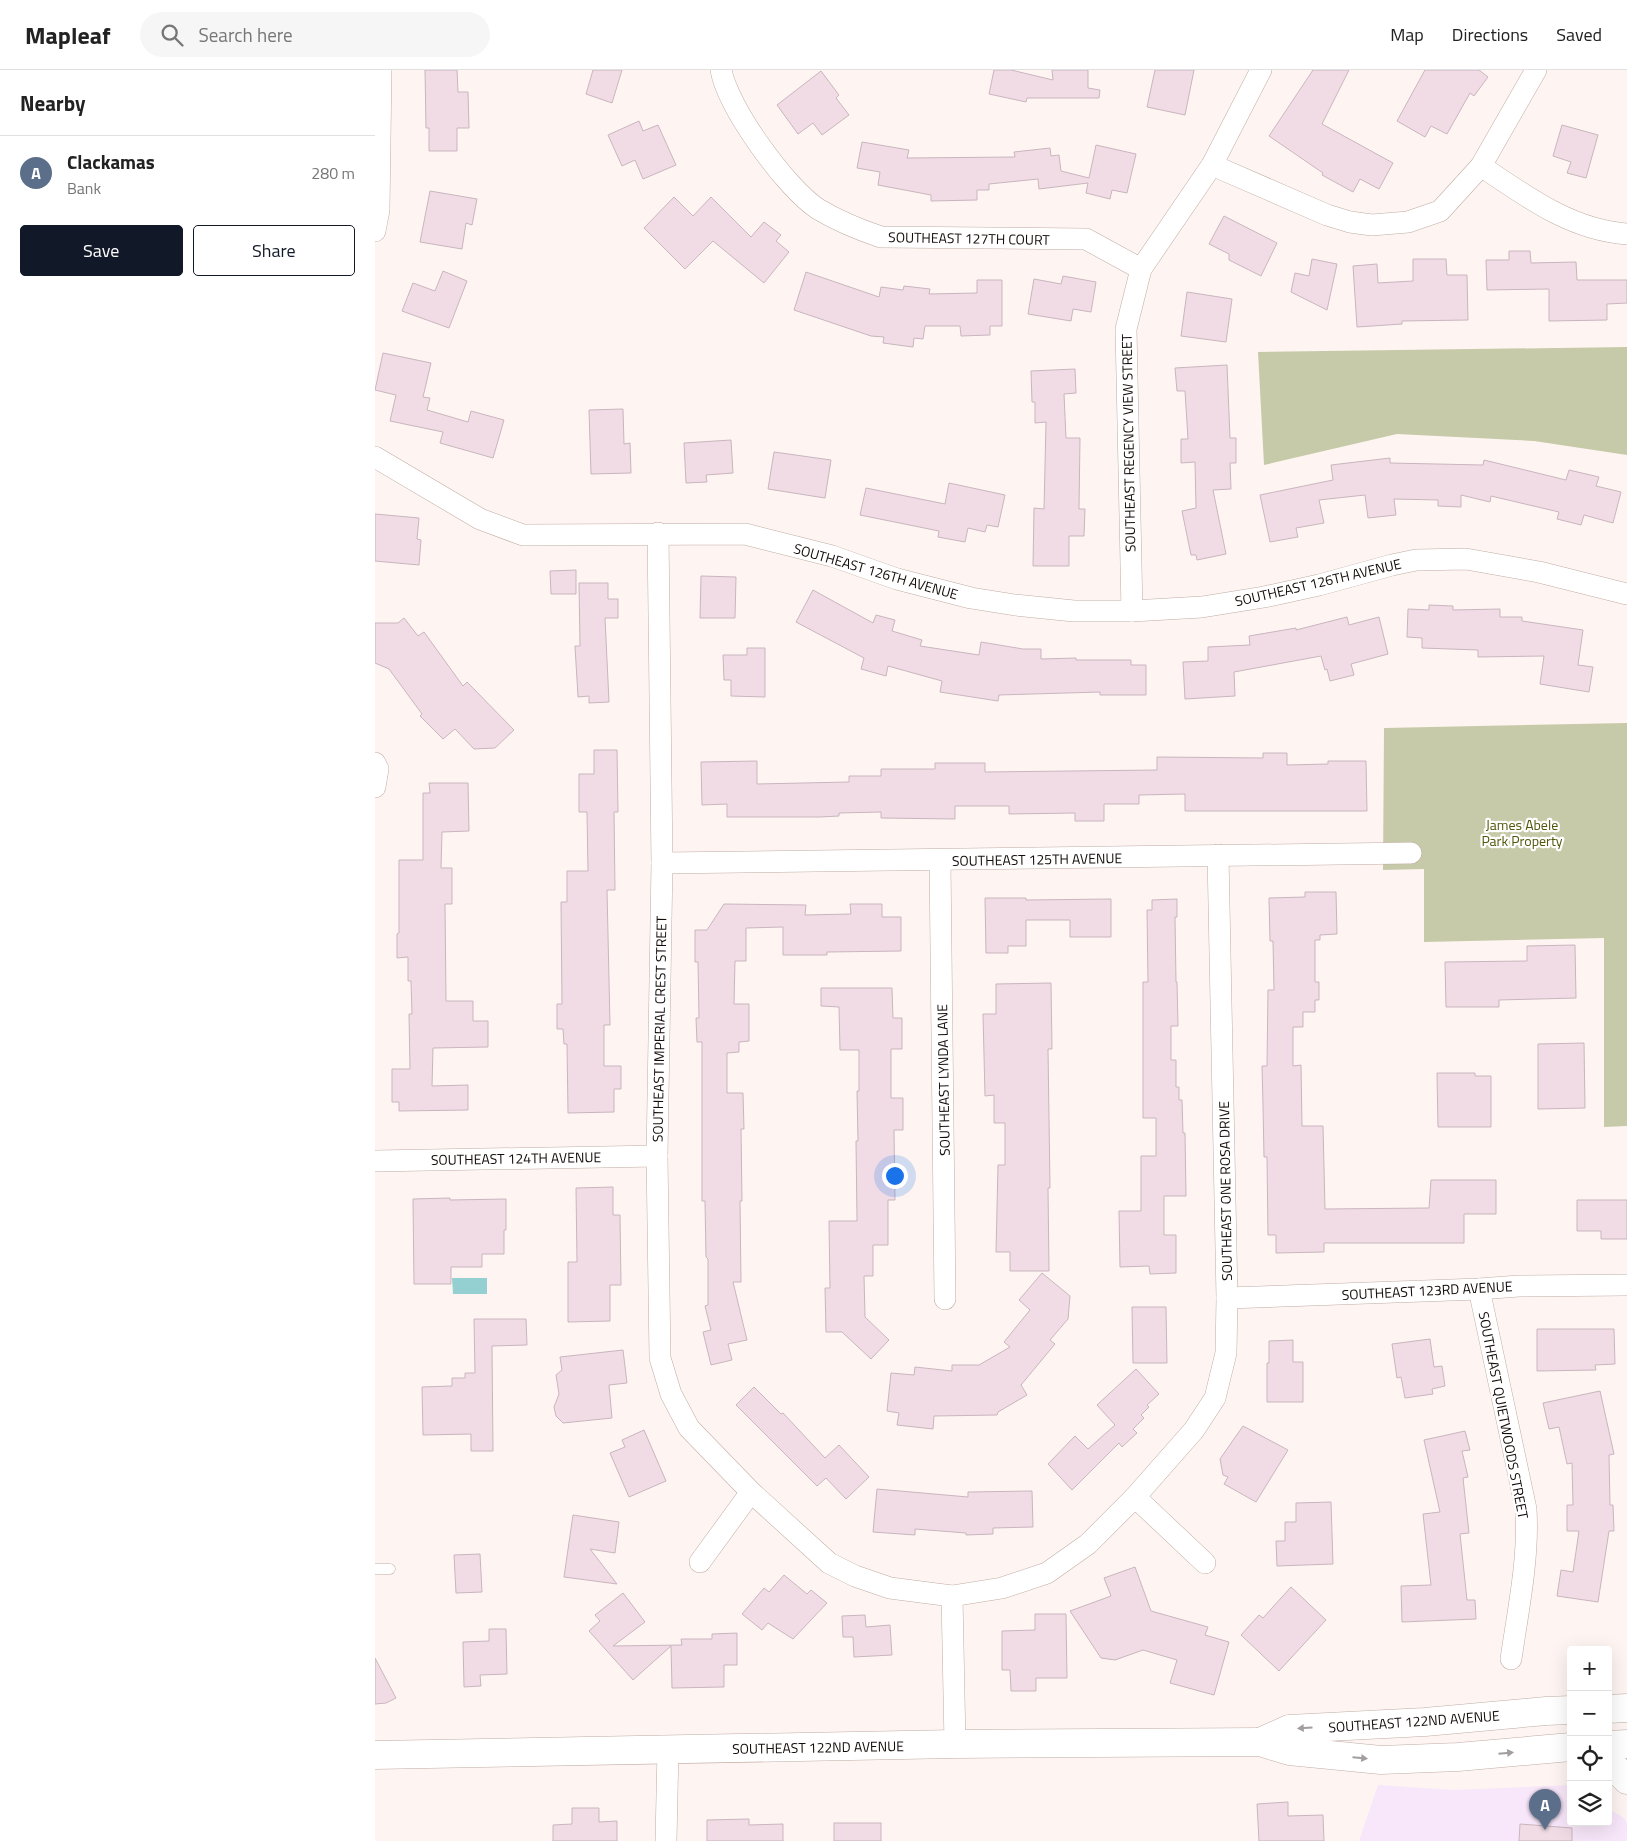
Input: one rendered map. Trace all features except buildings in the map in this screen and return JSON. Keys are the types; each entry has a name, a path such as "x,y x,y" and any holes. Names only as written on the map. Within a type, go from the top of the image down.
{"main road":[{"path":"1612,1709 1627,1708"},
{"name":"SOUTHEAST 122ND AVENUE","path":"1261,1742 1289,1729 1425,1722 1546,1710 1567,1710"},
{"name":"SOUTHEAST 122ND AVENUE","path":"375,1755 955,1744 1261,1742 1289,1751 1381,1760 1458,1757 1567,1747"},
{"path":"1612,1745 1627,1744"},
{"path":"1612,1765 1627,1780"}],"street":[{"path":"375,231 379,210 381,70"},
{"name":"SOUTHEAST 127TH COURT","path":"721,70 723,82 754,138 792,186 817,208 859,230 881,237 1085,239 1141,269"},
{"name":"SOUTHEAST REGENCY VIEW STREET","path":"1132,611 1126,329 1141,269 1212,166 1261,70"},
{"path":"1212,166 1327,215 1350,222 1372,225 1408,222 1440,211 1481,166 1536,70"},
{"path":"1481,166 1549,211 1581,225 1627,234"},
{"name":"SOUTHEAST 126TH AVENUE","path":"375,457 480,519 523,535 745,534 831,556 897,579 971,598 1074,611 1132,611 1202,607 1264,598 1416,560 1465,560 1539,572 1627,594"},
{"name":"SOUTHEAST IMPERIAL CREST STREET","path":"658,533 662,863 657,1156 660,1358 671,1394 689,1428 751,1492 829,1563 855,1576 890,1588 952,1596"},
{"path":"375,763 378,769 375,787"},
{"name":"SOUTHEAST 125TH AVENUE","path":"662,863 940,861 1411,853"},
{"name":"SOUTHEAST ONE ROSA DRIVE","path":"952,1596 1001,1588 1047,1572 1088,1544 1135,1497 1194,1430 1215,1398 1226,1353 1227,1298 1219,855"},
{"name":"SOUTHEAST LYNDA LANE","path":"940,861 945,1299"},
{"name":"SOUTHEAST 124TH AVENUE","path":"375,1160 657,1156"},
{"name":"SOUTHEAST 123RD AVENUE","path":"1227,1298 1479,1290 1519,1286 1627,1285"},
{"name":"SOUTHEAST QUIETWOODS STREET","path":"1479,1290 1525,1509 1527,1532 1526,1552 1511,1659"},
{"path":"700,1562 751,1492"},
{"path":"1135,1497 1205,1563"},
{"path":"952,1596 955,1744"},
{"path":"666,1841 668,1750"}],"lane":[{"path":"375,1569 391,1569"}],"shaded area":[{"path":"1378,1785 1454,1790 1567,1785 1567,1826 1612,1826 1612,1811 1624,1818 1627,1823 1627,1841 1359,1841"}],"green space":[{"path":"1627,347 1627,455 1534,441 1397,434 1264,465 1258,352"},
{"name":"James Abele Park Property","path":"1627,723 1627,1126 1604,1127 1604,938 1424,942 1424,869 1383,870 1384,728"}],"water":[{"path":"452,1278 487,1278 487,1294 453,1294"}],"place":[{"name":"Clackamas","path":"1545,1830"}]}
